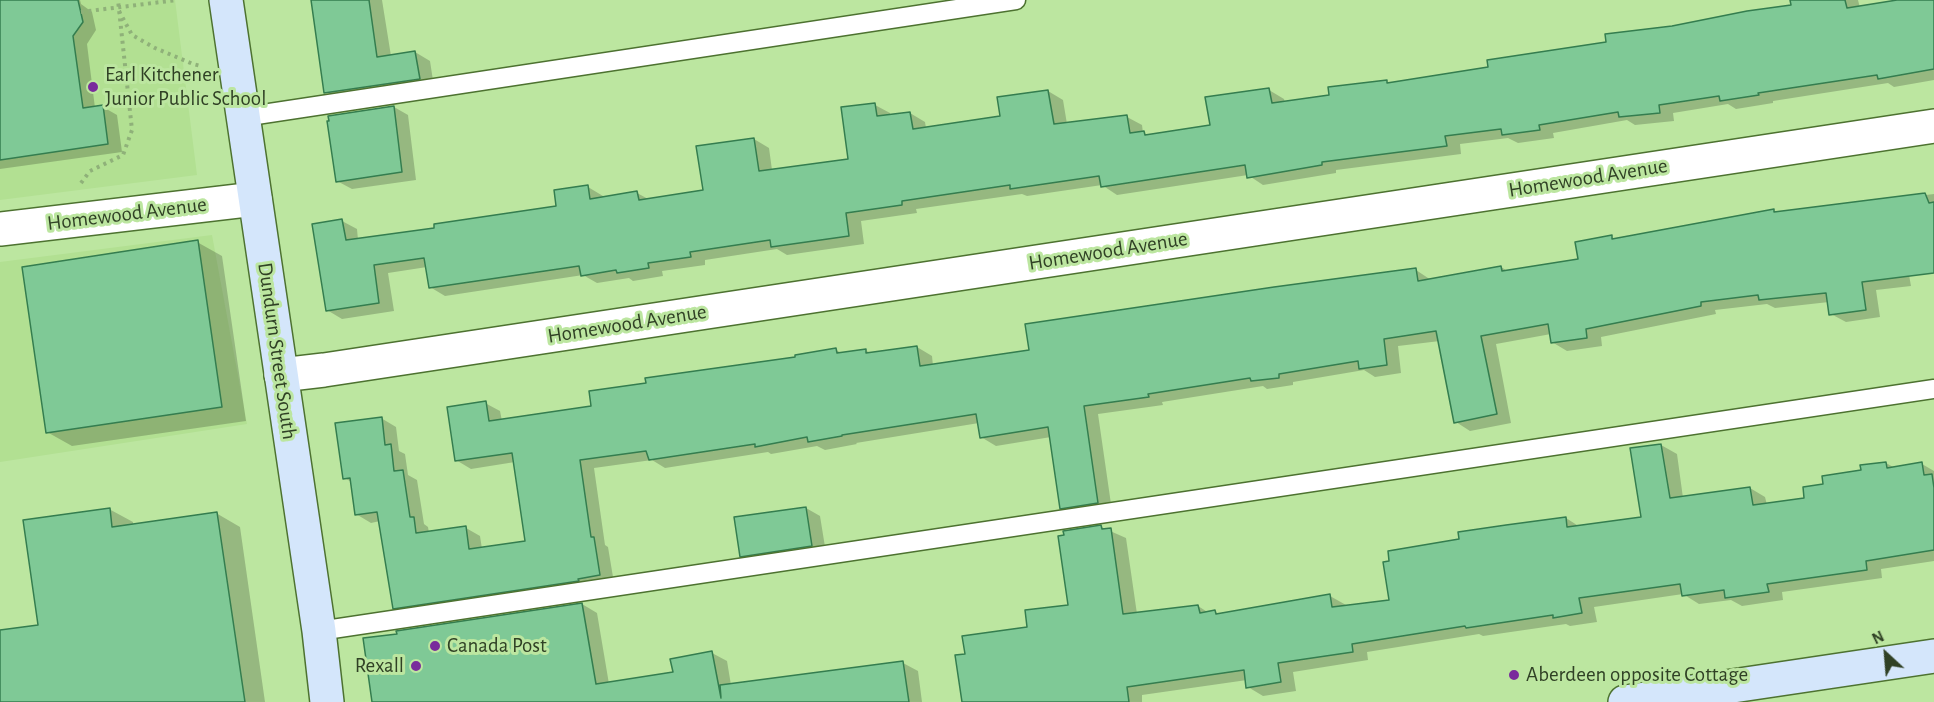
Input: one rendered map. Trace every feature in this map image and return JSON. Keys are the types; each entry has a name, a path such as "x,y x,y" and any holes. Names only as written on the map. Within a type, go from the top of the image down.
{"main road":[{"name":"Dundurn Street South","path":"226,0 319,631 327,702"},
{"path":"1625,702 1934,656"}],"street":[{"name":"Homewood Avenue","path":"281,375 1934,126"},
{"name":"Homewood Avenue","path":"0,229 255,199"}],"lane":[{"path":"243,117 1016,0"},
{"path":"319,631 1934,389"}],"path":[{"path":"72,220 72,195 90,171 123,155 132,130 118,0"},
{"path":"81,12 177,0"},
{"path":"118,8 132,35 155,48 193,64 236,72"}],"shaded area":[{"name":"Earl Kitchener Junior Public School","path":"0,0 175,0 197,175 0,200"},
{"path":"212,235 247,424 0,462 0,262"}],"building":[{"path":"0,0 78,0 83,22 73,36 83,108 103,105 108,144 0,160"},
{"path":"311,0 369,0 377,57 415,51 420,79 324,93"},
{"path":"1790,0 1845,0 1847,8 1897,0 1934,0 1934,69 1878,79 1877,75 1720,101 1719,96 1659,105 1660,113 1619,117 1618,112 1539,125 1540,130 1502,135 1501,129 1445,136 1447,146 1322,162 1322,165 1247,178 1245,165 1101,187 1099,176 1010,189 1010,185 902,201 902,205 846,213 849,236 771,247 770,240 690,252 691,257 648,263 649,268 617,273 616,270 581,276 579,266 429,288 424,258 374,265 379,303 326,311 312,224 342,219 346,240 434,228 434,224 556,206 554,190 588,185 590,199 637,191 639,200 703,190 696,146 754,138 759,171 848,159 841,107 875,103 877,116 910,112 913,129 1000,116 997,97 1048,90 1054,124 1127,115 1130,133 1144,131 1145,135 1210,125 1205,97 1269,88 1272,103 1329,95 1328,87 1387,80 1387,83 1488,67 1487,60 1606,42 1605,34 1672,26 1791,5"},
{"path":"394,106 402,172 336,182 328,116"},
{"path":"1925,193 1929,203 1934,202 1934,273 1862,282 1866,310 1829,315 1826,293 1759,300 1758,295 1701,302 1701,306 1586,329 1587,338 1551,343 1548,324 1481,336 1497,414 1454,423 1436,331 1384,339 1387,365 1359,369 1358,361 1279,374 1279,378 1251,381 1250,378 1148,394 1149,397 1084,406 1098,503 1060,509 1048,427 980,438 976,414 808,442 807,437 755,447 755,444 649,460 646,451 580,460 591,537 594,537 600,575 578,579 579,581 393,609 377,512 355,515 350,478 343,479 335,423 382,417 385,445 391,444 394,471 403,470 410,517 414,517 416,533 466,526 469,549 525,541 512,453 455,461 447,407 486,401 489,421 591,406 589,391 646,383 645,378 795,357 795,355 836,348 837,353 866,349 866,353 917,346 920,366 1029,350 1025,324 1416,268 1418,281 1501,266 1502,271 1578,259 1575,242 1612,235 1612,239 1774,209 1774,212"},
{"path":"198,240 222,407 46,433 22,267"},
{"path":"1661,444 1670,498 1750,487 1753,505 1804,498 1803,487 1823,484 1822,476 1861,470 1860,465 1886,462 1887,468 1922,462 1924,475 1932,474 1934,488 1934,550 1866,561 1867,570 1767,584 1769,592 1725,598 1724,590 1682,596 1680,584 1579,598 1582,613 1466,628 1465,626 1352,644 1353,652 1278,663 1281,682 1246,688 1244,670 1127,687 1129,702 962,702 955,655 965,654 962,636 1027,627 1025,610 1068,605 1058,536 1064,535 1063,531 1101,525 1102,529 1111,528 1123,614 1198,605 1200,613 1215,610 1216,614 1330,594 1332,607 1389,600 1383,562 1389,561 1388,551 1459,539 1458,532 1506,525 1566,517 1567,527 1641,517 1630,448"},
{"path":"806,507 812,546 740,557 734,517"},
{"path":"110,508 112,527 217,512 245,702 0,702 0,630 38,625 23,520"},
{"path":"582,603 596,684 673,672 670,659 712,651 721,698 720,685 903,661 909,702 372,702 363,638"}],"place":[{"name":"Earl Kitchener Junior Public School","path":"93,87"},
{"name":"Canada Post","path":"435,646"},
{"name":"Rexall","path":"416,666"},
{"name":"Aberdeen opposite Cottage","path":"1514,675"}]}
